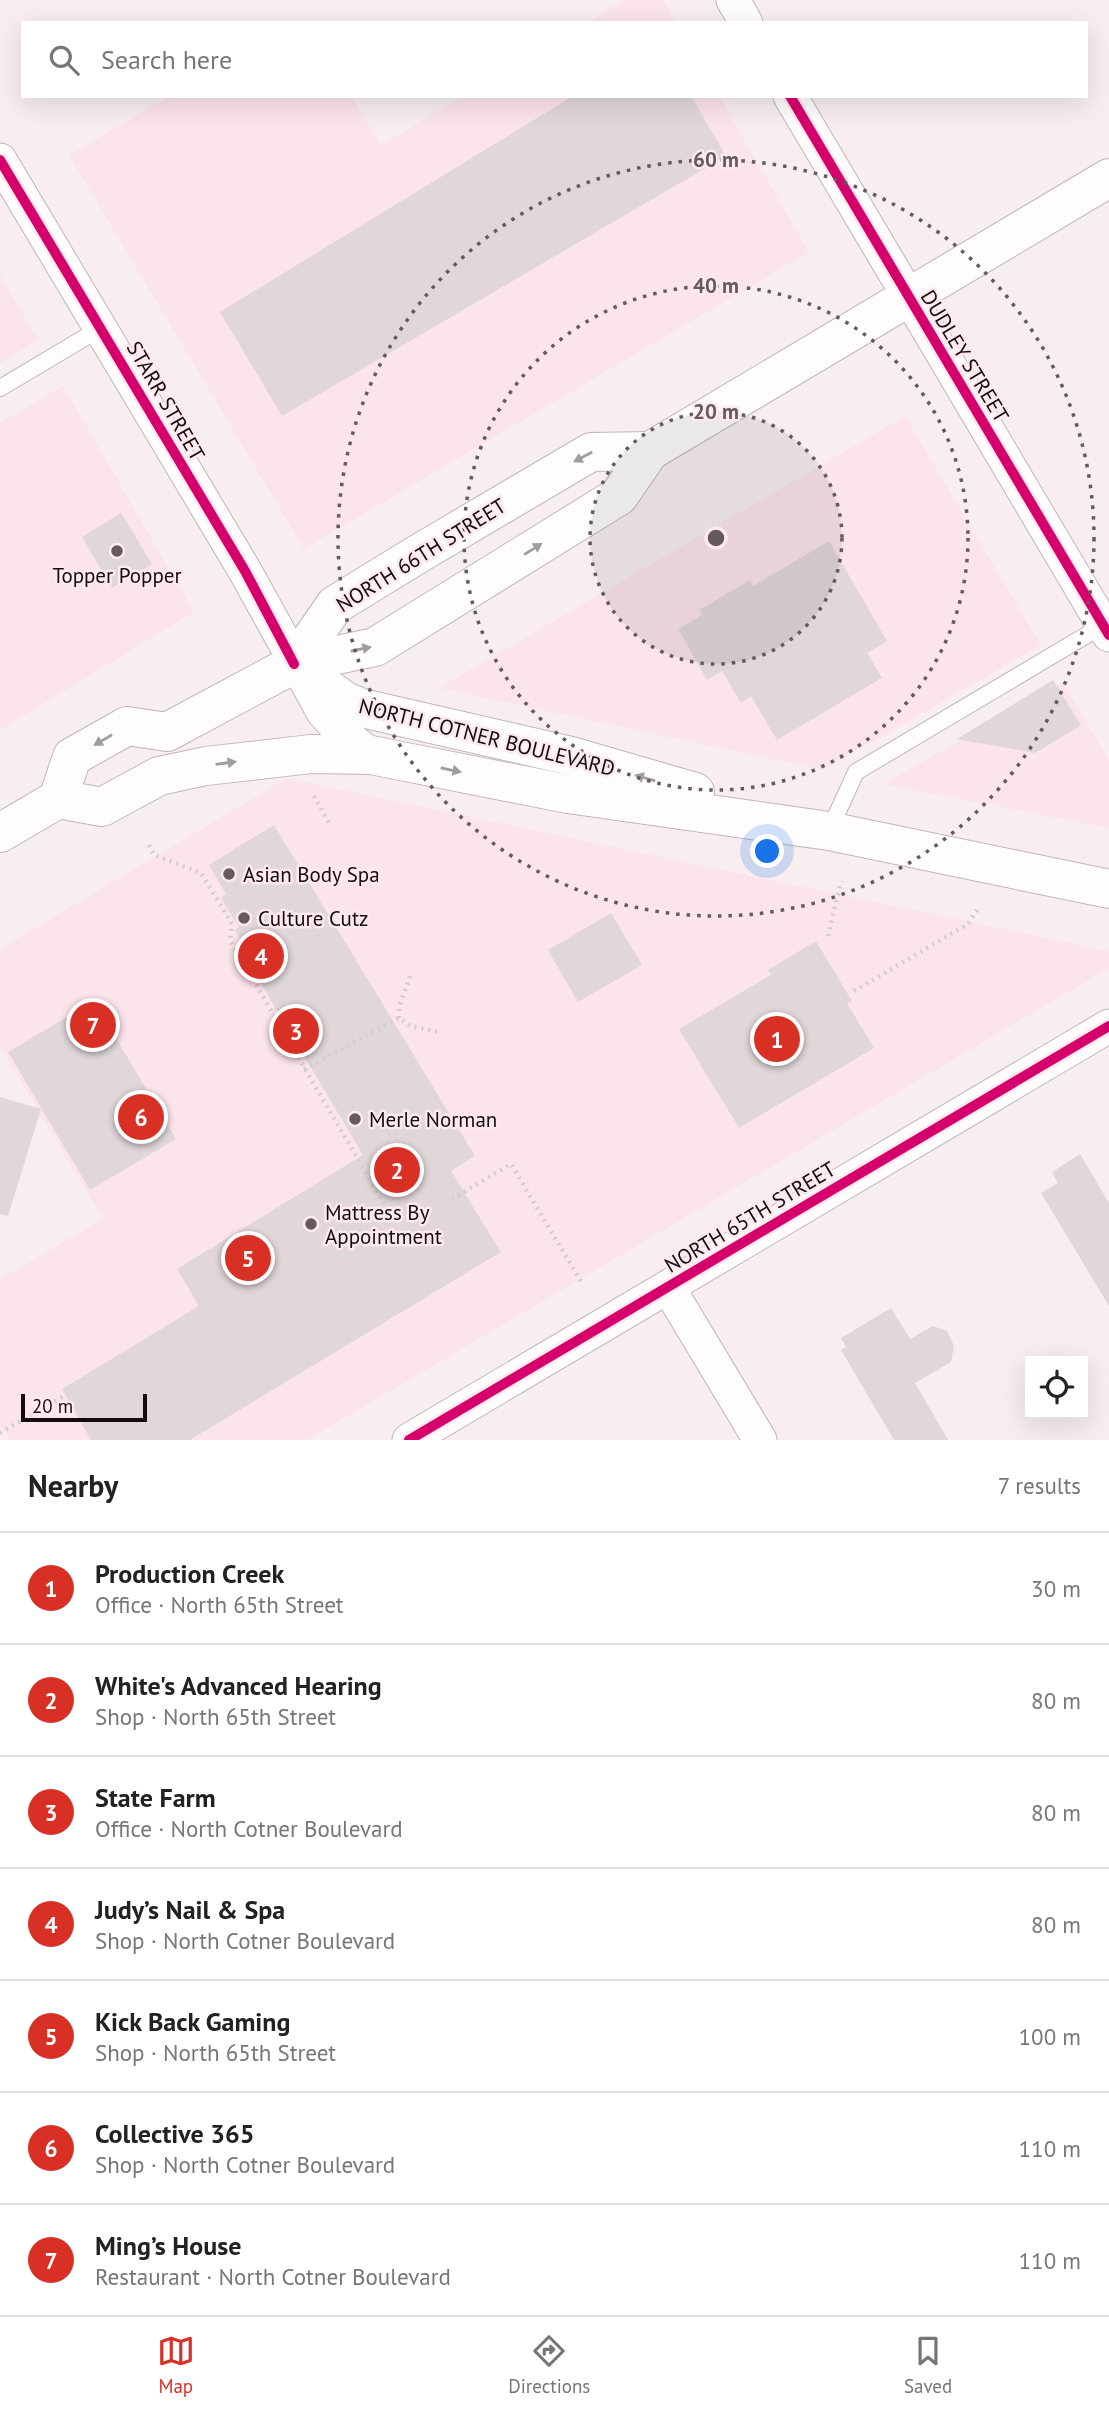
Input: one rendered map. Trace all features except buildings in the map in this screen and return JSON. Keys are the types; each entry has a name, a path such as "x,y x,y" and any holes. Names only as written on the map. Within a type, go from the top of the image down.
{"main road":[{"name":"NORTH 66TH STREET","path":"294,664 375,646 620,496 650,451 1109,178"},
{"name":"NORTH 66TH STREET","path":"294,664 335,605 418,554 592,452 650,451"},
{"path":"0,833 58,799 72,757 127,726 167,732 294,664"},
{"name":"NORTH COTNER BOULEVARD","path":"294,664 345,701 362,708 571,756 828,831"},
{"path":"159,776 167,732"},
{"name":"NORTH COTNER BOULEVARD","path":"58,799 102,807 159,776 255,760 341,753 371,755 568,794 828,831 1109,889"}],"street":[{"path":"733,0 745,21"},
{"name":"DUDLEY STREET","path":"791,98 1107,628"},
{"name":"STARR STREET","path":"0,160 245,571 294,664 323,712 338,729 371,755"},
{"name":"NORTH 65TH STREET","path":"409,1440 1109,1026"},
{"path":"668,1287 760,1440"}],"lane":[{"path":"0,388 100,328"},
{"path":"828,831 856,772 1107,628"}],"path":[{"path":"149,845 154,855 201,873 232,924 230,940 385,1206"},
{"path":"828,936 841,881"},
{"path":"854,991 968,924 978,909"},
{"path":"398,1018 410,976"},
{"path":"304,1069 398,1018"},
{"path":"398,1018 410,1026 439,1032"},
{"path":"452,1199 511,1164 583,1285"},
{"path":"0,1433 64,1396"}],"shaded area":[{"path":"625,0 663,0 675,21 590,21"},
{"path":"167,98 352,98 381,145 461,98 720,98 809,252 304,549 69,155"},
{"path":"0,275 38,340 0,363"},
{"path":"63,386 194,612 0,730 0,423"},
{"path":"905,416 1041,645 823,770 439,688"},
{"path":"1063,682 1109,760 1109,828 883,784"},
{"path":"287,778 1109,951 1109,968 307,1440 10,1440 0,1424 0,1279 103,1219 0,1047 0,949"}],"cycle path":[{"path":"791,98 1109,635"},
{"path":"0,160 245,571 294,664"},
{"path":"409,1440 1109,1026"}],"place":[{"name":"Topper Popper","path":"117,551"},
{"name":"Asian Body Spa","path":"229,874"},
{"name":"Culture Cutz","path":"244,918"},
{"name":"Judy’s Nail & Spa","path":"261,956"},
{"name":"Ming’s House","path":"93,1025"},
{"name":"State Farm","path":"296,1031"},
{"name":"Production Creek","path":"777,1039"},
{"name":"Collective 365","path":"141,1117"},
{"name":"Merle Norman","path":"355,1119"},
{"name":"White's Advanced Hearing","path":"397,1170"},
{"name":"Mattress By Appointment","path":"311,1224"},
{"name":"Kick Back Gaming","path":"248,1258"}]}
